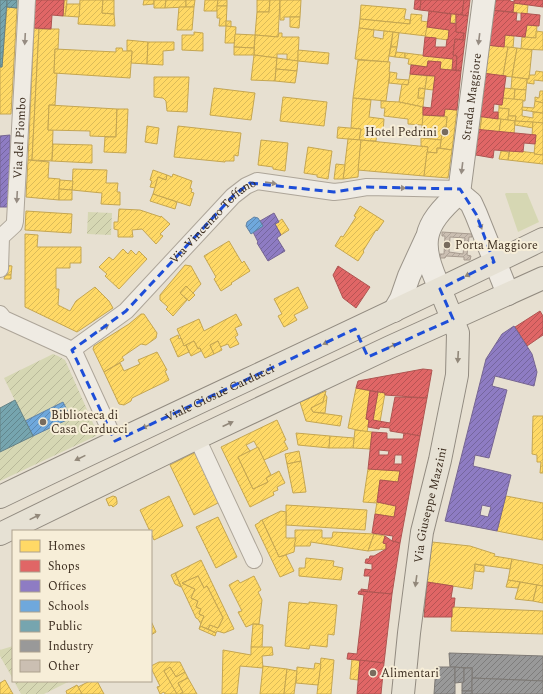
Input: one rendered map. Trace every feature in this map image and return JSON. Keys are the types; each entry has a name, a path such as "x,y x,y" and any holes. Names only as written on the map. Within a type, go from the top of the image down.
{"main road":[{"name":"Viale Giosuè Carducci","path":"0,497 115,441 394,311 543,239"},
{"path":"0,534 197,438 543,278"},
{"name":"Via Giuseppe Mazzini","path":"403,694 422,532 440,460 457,375 458,333 440,289"},
{"path":"355,329 368,358"},
{"path":"115,441 129,471"}],"street":[{"name":"Via del Piombo","path":"0,269 1,237 14,225 15,221 27,0"},
{"name":"Strada Maggiore","path":"459,191 484,0"},
{"name":"Via Vincenzo Toffano","path":"72,350 126,311 233,196 250,183 257,181 334,192 343,192 367,187 459,191"},
{"path":"394,311 401,299 409,276 435,218 442,208 459,191 471,203 508,294"},
{"path":"426,237 428,263 440,289"},
{"path":"0,315 4,319 72,350 115,441"},
{"path":"197,438 254,560"}],"highlighted area":[{"path":"250,183 334,192 367,187 460,189 476,214 494,262 440,289 453,319 368,357 355,329 115,441 72,350 126,311 233,196"}],"green space":[{"path":"527,193 539,222 518,232 505,194"},
{"path":"88,212 112,213 111,235 87,234"},
{"path":"53,354 65,360 97,432 96,436 0,481 0,452 70,418 63,402 25,421 4,378"},
{"path":"12,646 12,677 0,656 0,650"},
{"path":"15,682 68,682 44,694 21,694"}],"building: Homes":[{"path":"64,0 67,0 65,16 63,16"},
{"path":"80,0 103,0 102,13 114,14 115,26 78,24"},
{"path":"103,0 114,0 114,14 102,13"},
{"path":"144,0 154,0 154,4 143,5"},
{"path":"154,0 166,0 165,8 154,8"},
{"path":"166,0 186,0 186,7 165,8"},
{"path":"186,0 195,0 194,7 186,7"},
{"path":"205,0 218,0 217,11 204,11"},
{"path":"218,0 227,0 227,6 217,6"},
{"path":"257,0 270,0 269,12 257,12"},
{"path":"270,0 280,0 278,37 255,35 257,12 269,12"},
{"path":"280,0 301,0 300,17 284,17 284,20 280,20"},
{"path":"514,3 528,5 527,14 513,12"},
{"path":"67,4 80,4 79,17 65,16"},
{"path":"361,5 406,9 404,19 410,20 410,24 360,19"},
{"path":"217,6 227,6 226,26 219,26 220,18 217,18"},
{"path":"7,7 17,8 11,114 0,114 0,67 2,67"},
{"path":"179,7 194,7 192,30 177,30"},
{"path":"411,14 422,15 421,21 428,22 426,36 359,28 360,19 410,24"},
{"path":"451,14 456,14 455,23 450,23"},
{"path":"290,17 300,17 299,28 290,27"},
{"path":"226,21 231,21 231,27 226,26"},
{"path":"527,25 537,26 536,38 525,37"},
{"path":"226,26 236,27 235,43 225,43"},
{"path":"427,27 449,30 448,40 425,37"},
{"path":"34,28 39,29 32,160 28,160"},
{"path":"359,28 374,30 373,37 383,39 384,31 393,32 388,62 355,59"},
{"path":"39,29 59,29 58,49 55,49 54,73 57,73 55,105 49,105 48,130 53,130 52,161 32,160"},
{"path":"536,31 543,32 543,50 521,49 522,37 536,38"},
{"path":"194,32 203,33 203,51 182,50 182,35 194,35"},
{"path":"393,32 399,33 397,47 391,47"},
{"path":"279,33 282,33 282,37 299,37 298,61 287,60 287,54 277,54 277,58 254,55 255,35 278,37"},
{"path":"235,34 255,35 254,48 234,47"},
{"path":"505,35 514,36 513,48 504,47"},
{"path":"127,40 148,42 147,64 131,63 132,51 127,51"},
{"path":"148,42 174,42 174,50 163,51 163,65 147,64"},
{"path":"486,45 508,47 503,76 482,73"},
{"path":"234,47 254,48 254,55 234,55"},
{"path":"391,47 397,47 395,57 389,56"},
{"path":"508,47 517,48 512,77 503,76"},
{"path":"116,48 122,48 123,51 132,51 130,78 54,73 55,49 116,52"},
{"path":"517,48 532,50 529,79 512,77"},
{"path":"298,50 329,53 328,64 298,61"},
{"path":"396,52 405,53 405,58 395,57"},
{"path":"405,53 453,59 452,70 440,69 441,62 428,61 427,67 408,64 409,59 405,58"},
{"path":"254,55 277,58 275,81 251,80"},
{"path":"277,58 298,61 297,71 276,69"},
{"path":"358,60 390,62 386,101 353,98"},
{"path":"276,69 297,71 295,83 275,81"},
{"path":"536,71 543,72 543,81 534,80 534,84 527,83 529,75 535,75"},
{"path":"390,72 397,73 396,79 409,80 408,85 389,83"},
{"path":"410,74 427,76 425,89 419,88 418,98 424,98 423,107 399,102 402,84 408,85"},
{"path":"427,76 435,76 433,90 425,89"},
{"path":"154,77 189,77 187,112 167,111 166,101 163,98 154,97"},
{"path":"512,77 527,79 526,90 511,89"},
{"path":"214,88 255,93 251,120 210,115"},
{"path":"419,88 425,89 424,98 418,98"},
{"path":"504,88 515,89 514,100 503,98"},
{"path":"515,89 526,90 525,101 514,100"},
{"path":"540,91 543,91 543,103 535,101 535,97 539,98"},
{"path":"283,97 327,102 324,126 280,121"},
{"path":"353,98 371,100 369,117 384,119 383,132 377,131 376,141 359,140 361,129 351,128"},
{"path":"503,98 523,100 522,116 533,118 533,112 543,113 543,123 515,121 516,116 508,116 509,109 499,108 499,105 502,105"},
{"path":"381,101 399,102 423,107 423,125 408,124 408,119 384,116 385,108 381,108"},
{"path":"535,101 543,103 543,113 522,110 522,107 534,108"},
{"path":"49,105 117,109 116,137 90,136 90,131 48,130"},
{"path":"499,108 509,109 508,120 498,119"},
{"path":"117,109 128,109 126,153 104,152 105,137 116,137"},
{"path":"445,109 457,110 452,150 440,148 443,127 446,127 447,117 444,116"},
{"path":"423,115 447,117 446,127 443,127 441,140 421,138"},
{"path":"476,116 482,116 480,130 474,129"},
{"path":"482,116 501,119 499,132 480,130"},
{"path":"508,116 516,116 515,121 508,120"},
{"path":"501,119 515,121 514,134 499,132"},
{"path":"515,121 533,122 533,128 515,125"},
{"path":"533,122 543,123 543,155 534,154 536,135 532,135"},
{"path":"147,126 159,128 157,144 145,142"},
{"path":"178,126 241,133 238,156 234,155 234,161 225,162 174,157"},
{"path":"338,127 361,129 359,140 337,138"},
{"path":"421,138 441,140 440,148 437,148 437,153 427,152 428,147 421,146"},
{"path":"348,139 361,140 358,177 343,179"},
{"path":"261,140 288,143 285,171 273,169 273,167 258,165"},
{"path":"361,140 428,147 424,176 358,170"},
{"path":"53,144 92,145 92,163 52,161"},
{"path":"308,147 332,151 328,179 317,177 317,175 304,173"},
{"path":"437,148 452,150 448,178 424,176 427,152 437,153"},
{"path":"510,150 543,155 543,164 508,160"},
{"path":"501,151 509,152 508,160 499,159"},
{"path":"28,160 49,162 48,178 60,179 59,200 26,197"},
{"path":"336,164 345,165 343,179 334,179"},
{"path":"73,169 107,170 106,183 118,183 117,192 120,192 120,205 101,204 102,193 72,190"},
{"path":"153,170 167,175 166,180 158,177 155,188 150,187 152,181 150,180"},
{"path":"173,174 192,181 190,188 192,189 191,192 194,193 190,206 153,194 158,177 166,180 167,175 172,177"},
{"path":"60,180 73,181 72,190 59,189"},
{"path":"59,189 72,190 72,200 59,200"},
{"path":"153,194 177,202 175,209 150,201"},
{"path":"360,206 384,221 377,231 376,230 358,261 335,246 341,236 343,237 356,217 354,216"},
{"path":"119,209 140,210 161,216 170,224 160,234 163,236 156,244 142,229 132,230 133,237 118,237 118,230 114,229 114,222 118,222"},
{"path":"26,211 72,214 71,233 25,230"},
{"path":"282,219 289,230 281,235 275,224"},
{"path":"25,234 38,235 37,247 81,247 81,263 70,263 70,268 56,268 56,289 59,289 58,305 70,311 76,301 95,287 109,301 113,308 77,332 25,307"},
{"path":"229,241 242,263 244,261 250,271 221,291 214,279 216,277 204,256"},
{"path":"123,249 128,254 131,250 136,255 139,251 147,259 119,289 105,276 107,274 99,267 109,257 113,260"},
{"path":"5,265 12,266 11,275 5,275"},
{"path":"185,265 191,266 201,284 193,293 186,286 180,293 187,300 173,316 166,309 168,307 160,300 160,295"},
{"path":"5,275 11,275 11,279 4,279"},
{"path":"186,286 195,295 189,301 180,293"},
{"path":"298,287 308,308 294,315 297,320 284,327 278,316 282,314 274,299"},
{"path":"141,314 144,314 157,333 156,338 146,345 141,344 122,357 124,360 104,372 93,349 94,346 129,324"},
{"path":"236,314 242,325 235,328 238,335 235,337 239,344 230,348 228,344 220,347 218,341 210,345 214,354 205,358 200,348 198,349 194,341 184,346 177,329 199,319 204,331"},
{"path":"178,335 179,339 181,338 184,346 186,345 189,352 178,357 170,339"},
{"path":"194,341 198,349 200,348 201,351 191,356 186,345"},
{"path":"218,341 222,350 214,354 210,345"},
{"path":"157,352 167,370 165,371 169,380 132,398 131,401 124,405 119,404 104,372 120,363 124,371 140,364 138,360"},
{"path":"356,388 370,391 366,419 369,420 367,432 348,428"},
{"path":"326,391 323,402 311,408 313,412 342,416 340,426 306,421 300,402"},
{"path":"378,392 385,393 380,422 373,420"},
{"path":"325,394 327,397 325,413 313,412 311,408 323,402"},
{"path":"533,416 543,416 543,473 540,473 541,462 537,462 537,455 532,454"},
{"path":"277,420 286,440 284,441 288,449 264,460 254,441 246,445 250,451 238,457 253,489 268,482 266,478 279,471 285,483 277,487 278,490 273,492 274,495 250,507 221,447"},
{"path":"355,430 372,432 370,449 353,448"},
{"path":"296,433 330,436 329,448 298,445"},
{"path":"330,436 354,438 353,448 329,448"},
{"path":"258,447 271,475 266,478 268,482 253,489 238,457"},
{"path":"200,450 224,500 194,515 170,465"},
{"path":"299,451 301,461 287,464 285,454"},
{"path":"301,461 306,492 293,493 287,464"},
{"path":"368,469 400,471 398,482 380,480 377,503 363,502"},
{"path":"113,496 116,497 117,504 113,507 111,505 109,506 106,499"},
{"path":"169,496 183,526 154,540 152,530 149,530 140,510"},
{"path":"506,496 543,503 543,540 497,531"},
{"path":"377,502 396,506 394,517 375,514"},
{"path":"286,505 367,510 365,530 286,525"},
{"path":"281,511 286,512 286,538 296,538 294,552 279,557 262,520"},
{"path":"218,517 237,557 216,568 196,527"},
{"path":"262,520 279,557 286,555 294,571 280,577 255,525"},
{"path":"295,530 322,530 322,538 332,538 333,532 374,534 368,551 311,542 310,546 294,546 296,538"},
{"path":"374,534 385,536 383,543 386,544 386,549 368,551"},
{"path":"432,542 470,546 495,554 494,556 512,559 510,569 475,564 472,589 427,582"},
{"path":"306,558 334,561 333,566 343,568 341,580 299,576 299,568 305,568"},
{"path":"512,559 543,565 543,586 508,580"},
{"path":"201,560 234,629 224,633 217,631 216,633 208,629 210,625 218,628 223,618 207,586 204,588 198,576 182,583 195,589 191,598 198,601 196,607 201,609 199,614 204,616 201,624 196,618 175,573"},
{"path":"475,564 484,566 484,572 475,571"},
{"path":"175,573 181,587 175,584 171,575"},
{"path":"198,576 204,588 207,586 223,618 218,628 210,625 208,629 200,626 204,616 199,614 201,609 196,607 198,601 191,598 195,589 182,583"},
{"path":"254,576 261,590 258,592 262,600 259,624 253,624 246,627 238,612 242,611 229,585 238,580 240,583"},
{"path":"508,580 520,582 518,588 506,587"},
{"path":"520,582 537,585 533,601 515,599"},
{"path":"537,585 543,586 543,603 533,601"},
{"path":"289,602 309,604 309,602 337,605 334,635 328,634 327,647 310,645 309,649 285,646"},
{"path":"452,607 543,611 543,634 451,631"},
{"path":"152,623 156,632 152,634"},
{"path":"253,624 263,625 262,648 251,647"},
{"path":"200,626 216,633 215,636 199,629"},
{"path":"251,647 272,647 273,655 262,656 263,668 240,666 237,694 222,694 223,650 251,655"},
{"path":"321,658 334,660 331,694 317,694"},
{"path":"352,659 360,660 358,680 350,679"},
{"path":"159,662 180,662 185,672 176,677 170,667 164,671 177,694 165,694 164,692 160,694 157,687 160,686 152,670 152,666"},
{"path":"315,663 321,664 318,685 296,683 297,667 314,669"},
{"path":"263,666 287,669 284,694 260,694"},
{"path":"170,667 176,677 185,672 188,678 178,683 183,692 180,694 177,694 164,671"},
{"path":"287,669 297,671 294,694 284,694"},
{"path":"188,678 197,694 180,694 183,692 178,683"},
{"path":"5,680 13,694 0,694 0,683"},
{"path":"88,682 98,682 104,694 82,694 78,687"},
{"path":"77,685 82,694 67,694 66,691"}],"building: Shops":[{"path":"35,0 64,0 63,16 52,15 51,29 34,28"},
{"path":"415,0 421,0 420,10 414,9"},
{"path":"421,0 464,0 462,15 420,10"},
{"path":"464,0 470,0 468,16 462,15"},
{"path":"492,0 510,0 514,2 514,0 543,0 543,7 514,3 513,12 490,10"},
{"path":"490,10 517,13 516,21 521,21 521,13 540,15 539,26 527,25 525,37 505,35 504,47 486,45"},
{"path":"429,11 451,14 450,23 457,24 456,32 464,33 463,40 455,39 453,55 457,56 456,70 452,70 453,59 423,56 425,37 436,38 435,47 446,47 447,39 448,40 449,30 427,27"},
{"path":"456,14 468,16 461,71 456,70 457,56 453,55 455,39 463,40 464,33 456,32"},
{"path":"428,61 441,62 440,69 461,71 457,110 445,109 444,116 423,115 423,107 431,108 435,76 410,74 411,65 427,67"},
{"path":"482,73 506,76 502,105 494,104 493,112 498,112 498,119 476,116"},
{"path":"474,129 536,135 535,144 524,143 523,152 494,150 493,158 470,154"},
{"path":"338,266 370,287 356,308 343,298 333,275"},
{"path":"540,311 543,316 543,335 527,346 515,327"},
{"path":"423,369 432,370 427,398 385,395 385,393 356,388 358,381"},
{"path":"370,391 378,392 373,420 390,423 395,397 427,398 420,436 390,431 390,428 380,427 379,429 368,427 369,420 366,419"},
{"path":"372,432 387,433 387,439 403,439 404,433 420,436 400,543 392,541 393,536 372,533 375,514 394,517 396,506 377,502 380,480 398,482 400,471 368,469","holes":["379,450 389,451 388,455 379,455","395,455 402,455 402,464 394,464"]},
{"path":"385,536 392,541 400,543 392,594 361,591 361,589 368,590 370,576 364,576 365,569 372,570 372,564 365,563 366,559 369,559 370,556 374,556 386,549 386,544 383,543"},
{"path":"427,582 453,586 451,598 455,598 454,607 452,607 452,617 424,617"},
{"path":"359,591 392,594 384,663 347,659 348,653 357,654 364,595 358,594"},
{"path":"360,660 384,663 381,694 357,694"}],"building: Offices":[{"path":"10,135 9,207 0,207 0,136"},
{"path":"274,213 279,222 275,224 281,235 277,238 285,251 268,261 257,243 258,242 253,232 263,226 260,221"},
{"path":"514,326 532,354 537,372 534,386 495,376 492,386 507,390 489,458 475,455 473,466 511,475 497,531 445,521 486,359 502,334","holes":["482,505 491,507 488,517 480,515"]}],"building: Schools":[{"path":"254,217 258,218 263,226 251,234 246,226 247,222"},
{"path":"63,402 71,418 33,436 25,421"}],"building: Public":[{"path":"0,0 7,0 2,67 0,67"},
{"path":"7,0 17,0 17,8 7,7"},
{"path":"15,400 33,436 0,452 0,408"}],"building: Industry":[{"path":"449,653 543,656 543,681 472,678 472,668 450,667"},
{"path":"436,667 455,667 455,694 434,694"},
{"path":"455,667 464,668 464,682 455,683"},
{"path":"464,668 472,668 472,691 462,691 462,683 464,682"},
{"path":"472,678 543,681 543,694 472,694"},
{"path":"462,691 472,691 472,694 462,694"}],"building: Other":[{"name":"Porta Maggiore","path":"442,232 472,234 472,237 469,237 467,255 471,256 470,260 464,260 464,257 446,256 445,258 440,258 440,254 444,254 445,236 442,236","holes":["450,237 465,238 463,254 449,252"]}],"place":[{"name":"Hotel Pedrini","path":"445,132"},
{"name":"Porta Maggiore","path":"447,245"},
{"name":"Biblioteca di Casa Carducci","path":"43,422"},
{"name":"Alimentari","path":"373,673"}]}
